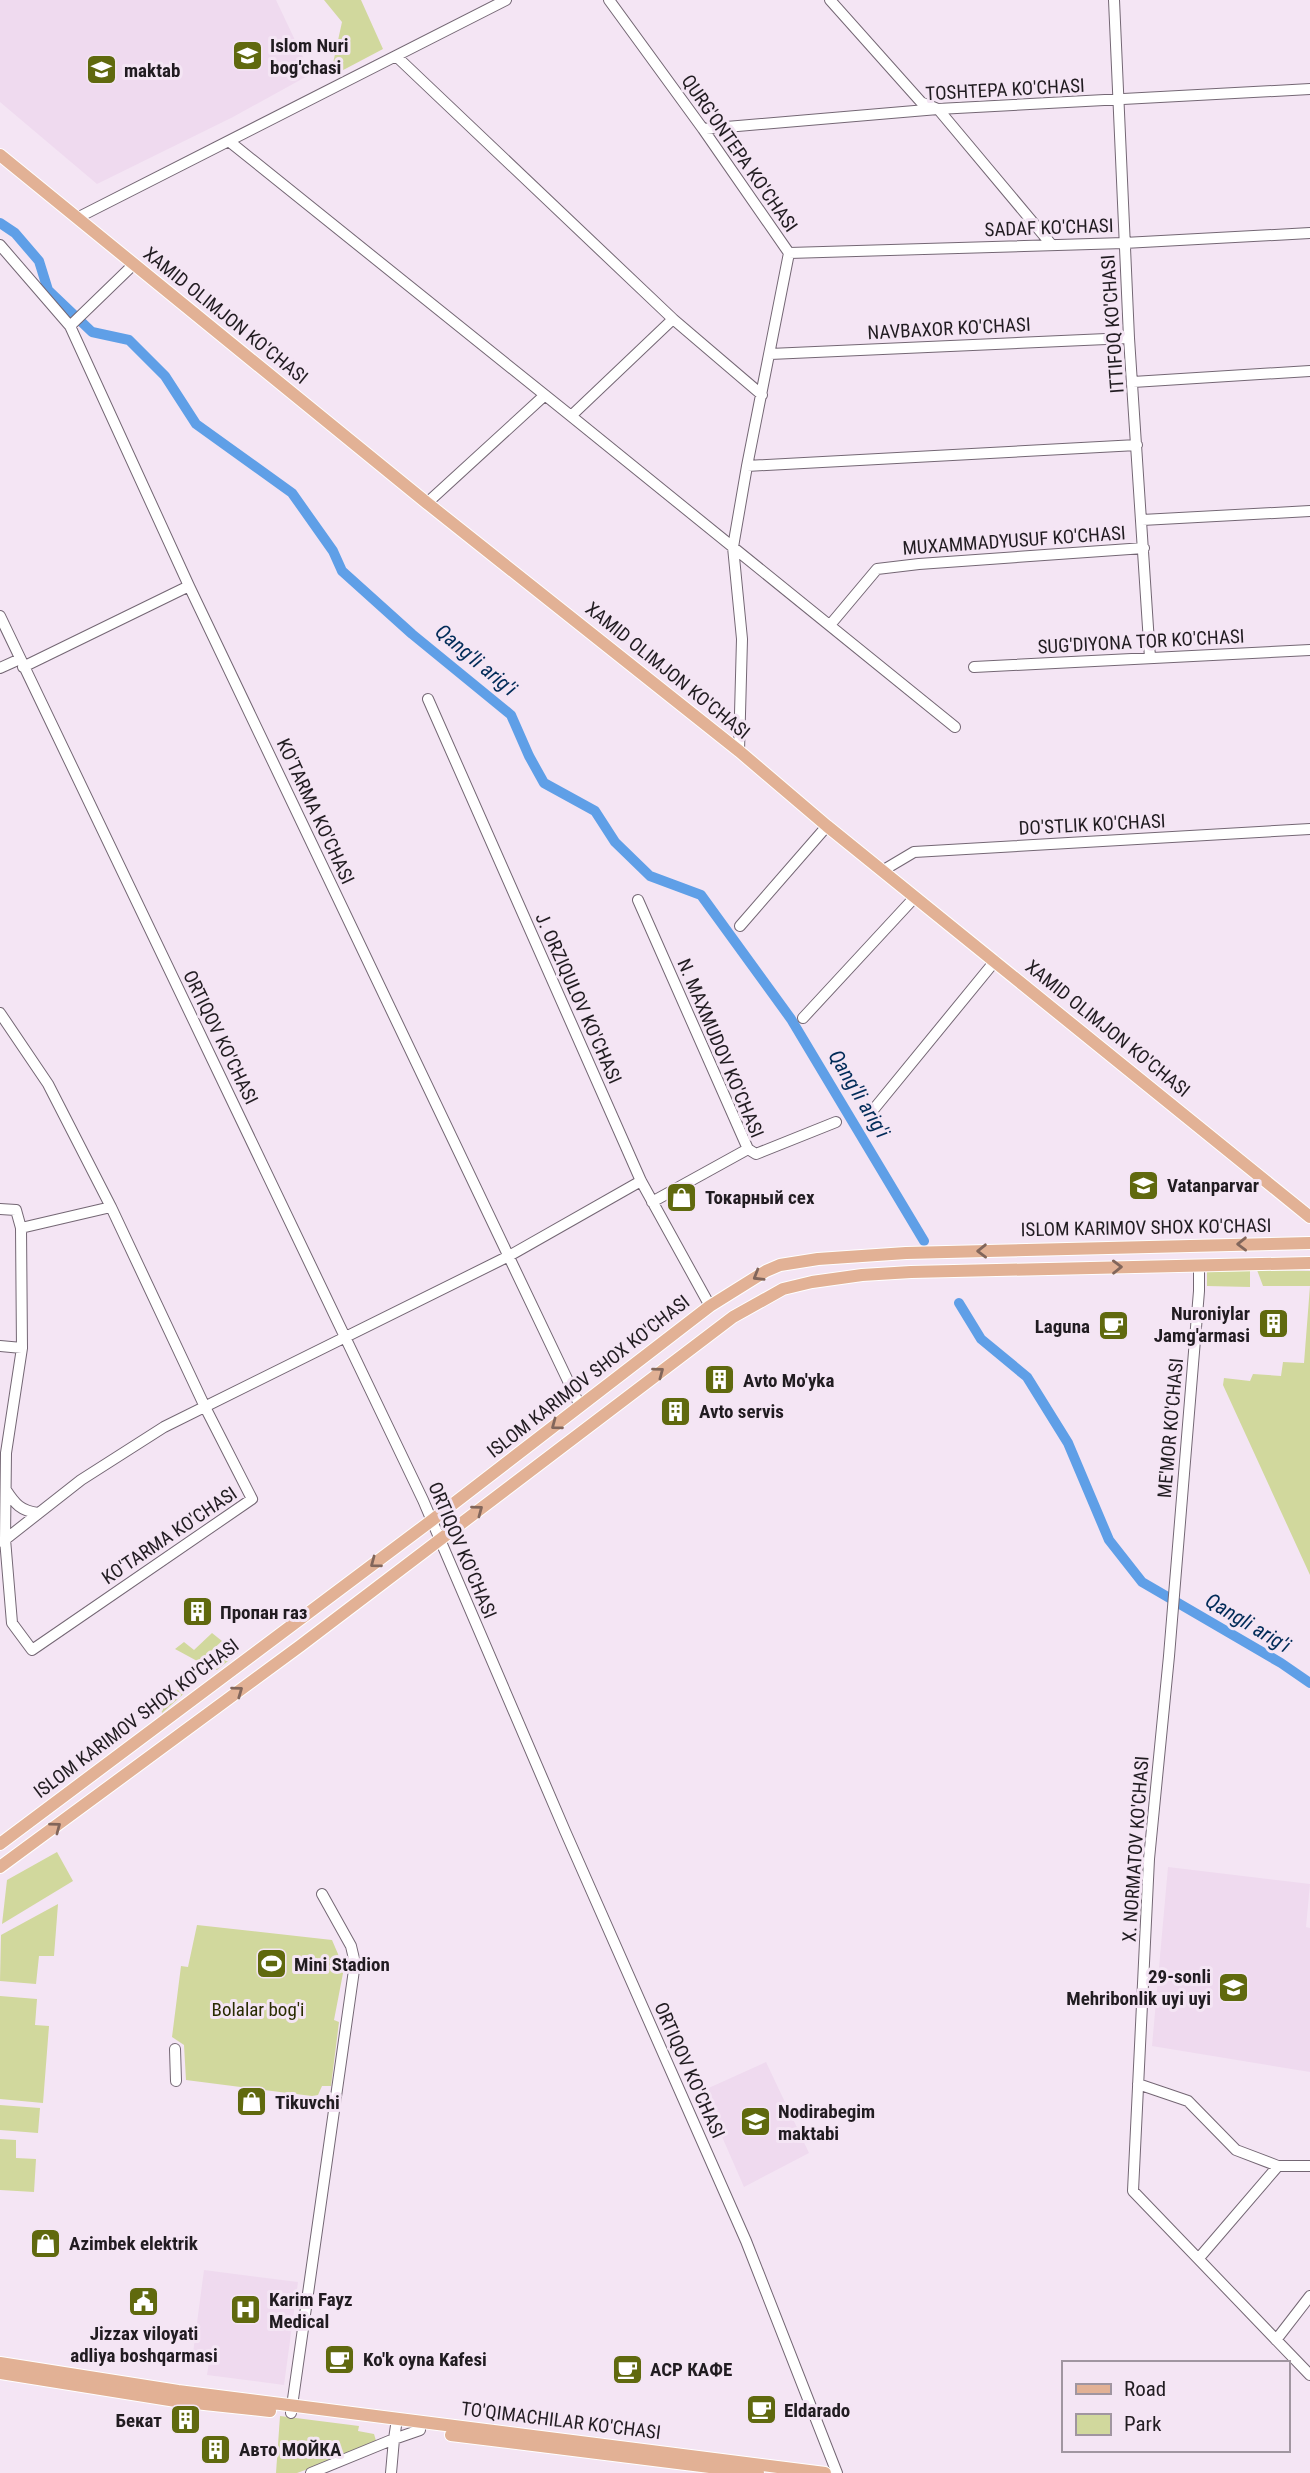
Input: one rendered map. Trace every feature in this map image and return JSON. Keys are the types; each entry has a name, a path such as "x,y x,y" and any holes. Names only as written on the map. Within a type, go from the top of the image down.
{"main road":[{"name":"XAMID OLIMJON KO'CHASI","path":"0,155 1310,1217"},
{"name":"ISLOM KARIMOV SHOX KO'CHASI","path":"0,1844 431,1521 710,1306 766,1271 780,1265 828,1258 906,1252 1310,1243"},
{"path":"1049,1269 1041,1266 1038,1258 1042,1250 1051,1249"},
{"name":"ISLOM KARIMOV SHOX KO'CHASI","path":"0,1867 300,1646 733,1317 783,1289 812,1282 862,1276 1310,1263"},
{"path":"0,1877 13,1858"},
{"name":"TO'QIMACHILAR KO'CHASI","path":"0,2363 396,2428 825,2473"},
{"name":"TO'QIMACHILAR KO'CHASI","path":"0,2372 176,2401 292,2409"},
{"name":"TO'QIMACHILAR KO'CHASI","path":"396,2428 758,2473"}],"street":[{"path":"77,218 506,0"},
{"name":"QURG'ONTEPA KO'CHASI","path":"609,0 789,253 733,547 742,639 738,751"},
{"path":"830,0 921,102 938,109 1051,244"},
{"name":"ITTIFOQ KO'CHASI","path":"1114,0 1129,338 1150,658"},
{"path":"396,56 673,319 762,396"},
{"name":"TOSHTEPA KO'CHASI","path":"703,129 938,109 1310,89"},
{"path":"230,142 955,727"},
{"name":"SADAF KO'CHASI","path":"789,253 1124,243 1310,233"},
{"name":"KO'TARMA KO'CHASI","path":"0,245 75,320 189,586 580,1406"},
{"path":"75,320 133,265"},
{"path":"571,416 673,319"},
{"name":"NAVBAXOR KO'CHASI","path":"770,354 1129,338"},
{"path":"1133,382 1310,371"},
{"path":"427,503 545,395"},
{"path":"747,466 1137,445"},
{"path":"1142,520 1310,511"},
{"name":"MUXAMMADYUSUF KO'CHASI","path":"830,625 877,569 1144,548"},
{"path":"0,668 21,663 189,586"},
{"name":"ORTIQOV KO'CHASI","path":"0,616 346,1337 431,1521 746,2241 836,2473"},
{"name":"SUG'DIYONA TOR KO'CHASI","path":"974,667 1310,650"},
{"name":"J. ORZIQULOV KO'CHASI","path":"428,699 641,1181 710,1306"},
{"path":"740,926 827,826"},
{"name":"DO'STLIK KO'CHASI","path":"882,871 914,852 1310,830"},
{"path":"803,1018 915,897"},
{"name":"N. MAXMUDOV KO'CHASI","path":"638,900 748,1149 652,1202"},
{"path":"869,1115 995,961"},
{"name":"KO'TARMA KO'CHASI","path":"0,1013 48,1084 111,1207 205,1407 252,1499 32,1650 12,1623 2,1541 6,1453 22,1348 20,1228"},
{"path":"748,1149 756,1154 836,1122"},
{"path":"2,1541 102,1466 164,1427 509,1256 641,1181"},
{"path":"0,1209 16,1210 20,1228 111,1207"},
{"name":"ME'MOR KO'CHASI","path":"1174,1594 1199,1265"},
{"path":"0,1346 22,1348"},
{"path":"6,1490 14,1503 24,1511 38,1513"},
{"name":"X. NORMATOV KO'CHASI","path":"1174,1594 1149,1859 1133,2191 1199,2258"},
{"path":"292,2409 355,1963 351,1947 322,1894"},
{"path":"175,2049 176,2081"},
{"path":"1138,2084 1188,2101 1236,2150 1278,2166 1310,2166"},
{"path":"1278,2166 1199,2258 1308,2370"},
{"path":"1276,2340 1310,2296"},
{"path":"311,2473 396,2428"},
{"path":"391,2473 396,2428"}],"shaded area":[{"name":"maktab","path":"0,0 276,0 311,74 233,117 97,184 0,102"},
{"name":"29-sonli Mehribonlik uyi uyi","path":"1168,1867 1310,1884 1306,1927 1310,1928 1310,2072 1152,2046"},
{"name":"Nodirabegim maktabi","path":"766,2062 809,2153 744,2187 702,2091"},
{"name":"Karim Fayz Medical","path":"204,2270 298,2282 284,2385 207,2375 210,2356 193,2353"}],"green space":[{"path":"324,0 361,0 383,49 330,77 342,22"},
{"path":"1207,1270 1250,1270 1250,1287 1207,1286"},
{"path":"1257,1270 1310,1271 1310,1286 1263,1286"},
{"path":"1310,1286 1310,1575 1223,1385 1224,1378 1250,1381 1253,1374 1281,1376 1283,1362 1304,1363"},
{"path":"212,1633 222,1641 199,1662 175,1649 184,1642 194,1650"},
{"path":"226,1646 238,1653 217,1670 204,1665"},
{"path":"190,1679 196,1683 162,1713 160,1705"},
{"path":"57,1852 73,1881 2,1924 7,1880"},
{"path":"58,1904 54,1956 39,1956 36,1984 0,1981 1,1935"},
{"name":"Bolalar bog'i","path":"197,1925 332,1940 344,1968 334,2020 339,2022 331,2086 322,2086 318,2095 312,2096 186,2080 184,2045 172,2037 181,1966 188,1967"},
{"path":"0,1996 37,1999 35,2025 49,2026 43,2103 0,2099"},
{"path":"0,2105 40,2108 38,2133 0,2130"},
{"path":"0,2139 16,2140 16,2158 36,2159 34,2192 0,2190"},
{"path":"280,2416 359,2426 358,2431 374,2434 377,2444 297,2473 276,2473"}],"waterway":[{"name":"Qang'li arig'i","path":"0,223 15,233 39,261 48,290 92,332 129,340 165,376 196,424 292,493 333,551 342,571 412,634 511,715 544,783 595,811 615,842 650,876 701,895 791,1019 924,1241"},
{"name":"Qang'li arig'i","path":"959,1303 981,1339 1027,1377 1068,1443 1109,1540 1142,1582 1281,1663 1310,1683"}],"place":[{"name":"Islom Nuri bog'chasi","path":"247,56"},
{"name":"maktab","path":"101,70"},
{"name":"Vatanparvar","path":"1144,1185"},
{"name":"Токарный сех","path":"682,1197"},
{"name":"Nuroniylar Jamg'armasi","path":"1273,1324"},
{"name":"Laguna","path":"1113,1326"},
{"name":"Avto Mo'yka","path":"720,1380"},
{"name":"Avto servis","path":"676,1411"},
{"name":"Пропан газ","path":"197,1612"},
{"name":"Mini Stadion","path":"271,1964"},
{"name":"29-sonli Mehribonlik uyi uyi","path":"1234,1987"},
{"name":"Tikuvchi","path":"252,2102"},
{"name":"Nodirabegim maktabi","path":"755,2122"},
{"name":"Azimbek elektrik","path":"46,2243"},
{"name":"Jizzax viloyati adliya boshqarmasi","path":"144,2302"},
{"name":"Karim Fayz Medical","path":"246,2310"},
{"name":"Ko'k oyna Kafesi","path":"340,2359"},
{"name":"АСР КАФЕ","path":"627,2369"},
{"name":"Eldarado","path":"761,2410"},
{"name":"Бекат","path":"185,2420"},
{"name":"Авто МОЙКА","path":"216,2449"}],"water label":[{"name":"Qangli arig'i","path":"1248,1623"}]}
